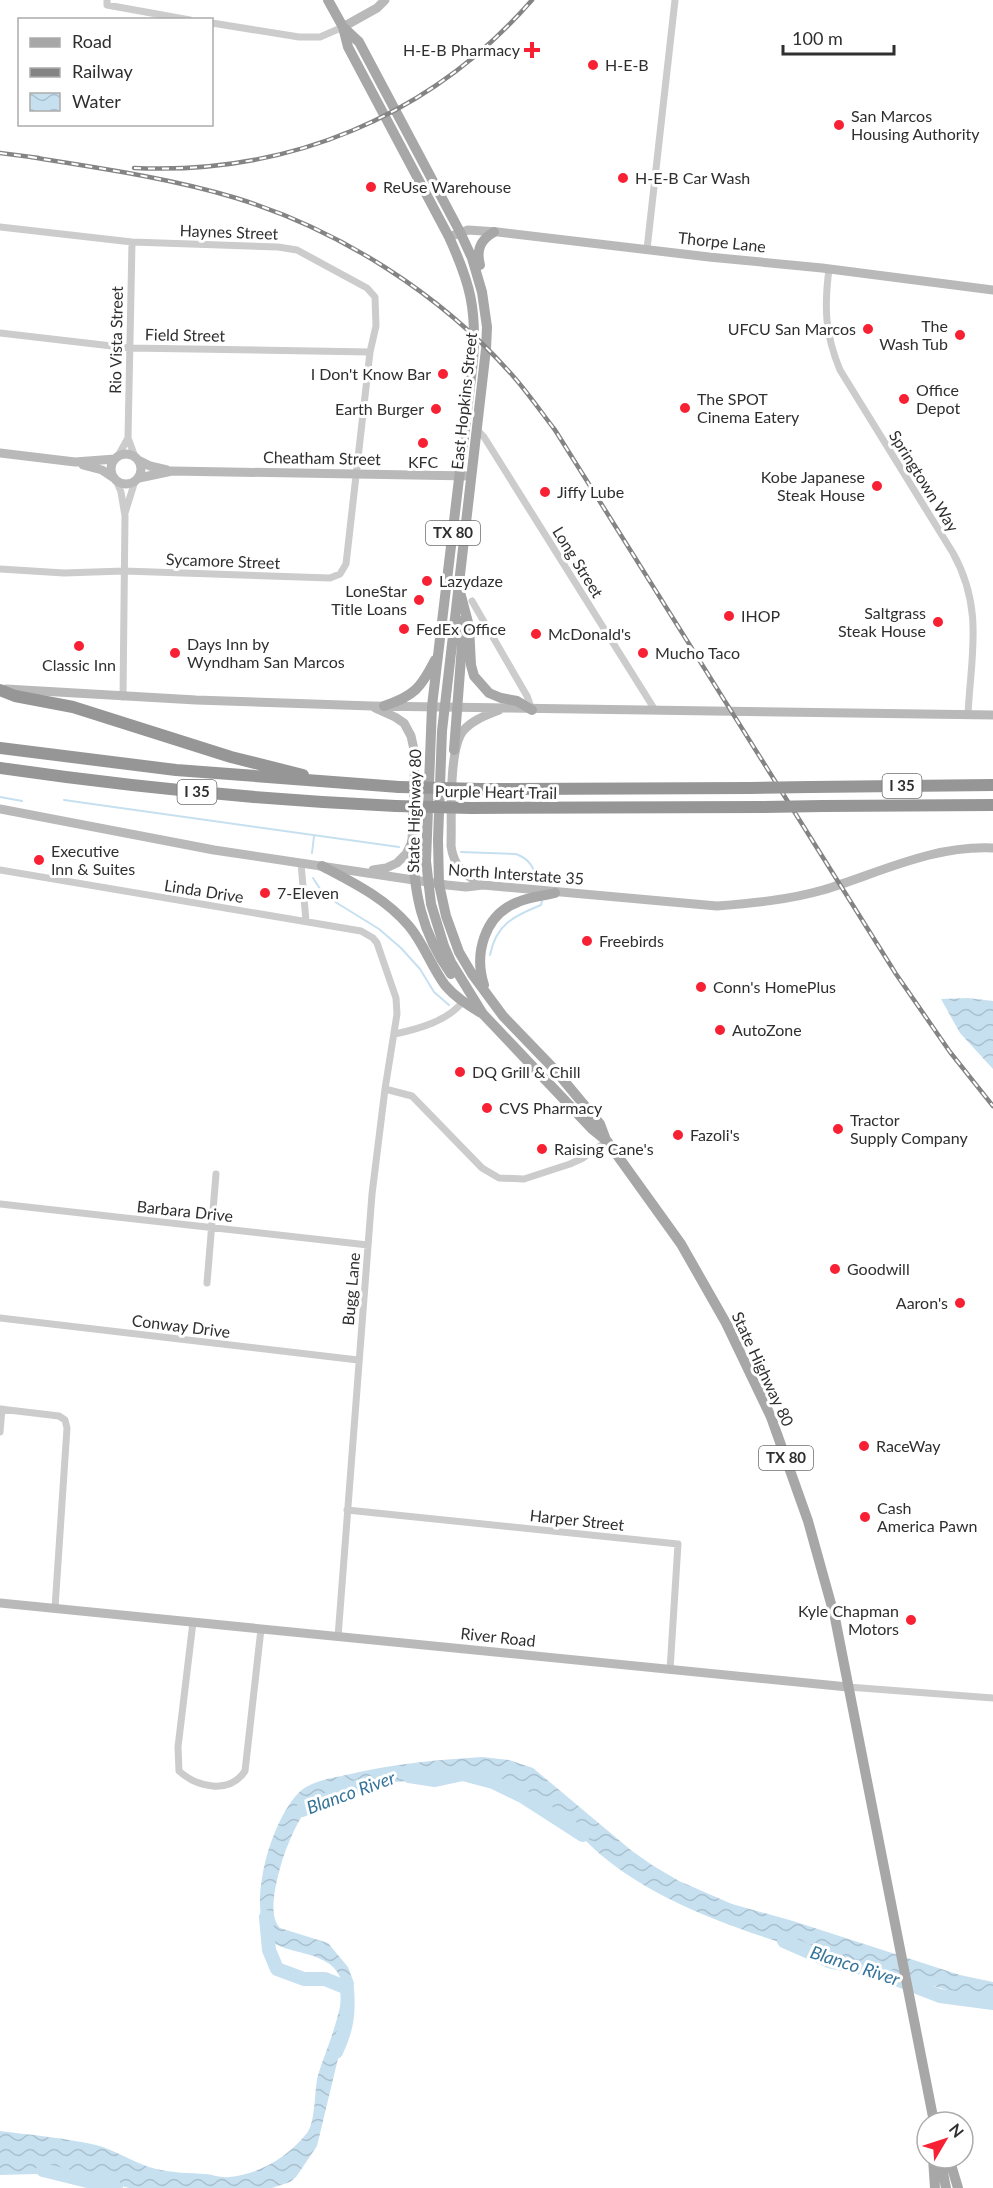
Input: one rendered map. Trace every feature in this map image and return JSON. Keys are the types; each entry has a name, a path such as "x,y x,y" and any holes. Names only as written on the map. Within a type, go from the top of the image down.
{"highway":[{"path":"0,690 15,696 73,707 231,757 339,784"},
{"name":"Purple Heart Trail","path":"0,748 176,771 399,787 750,788 950,786 993,783"},
{"name":"Purple Heart Trail","path":"0,768 184,791 396,806 471,808 993,805"}],"main road":[{"name":"East Hopkins Street","path":"328,0 343,27 348,47 449,237 470,290 475,324 432,706"},
{"path":"343,27 377,8 385,0"},
{"name":"East Hopkins Street","path":"343,27 359,42 460,232 478,274 482,292 487,327 486,348 445,706"},
{"name":"Thorpe Lane","path":"449,237 471,230 494,232 828,269 993,290"},
{"path":"482,292 484,279 478,249 484,239 494,232"},
{"path":"0,453 75,462 102,470 126,484 137,479 141,468 136,458 127,454 117,458 75,462"},
{"path":"115,479 111,466 117,458"},
{"name":"Cheatham Street","path":"136,458 150,466 172,471 471,476"},
{"name":"Cheatham Street","path":"137,479 172,471"},
{"path":"455,515 458,536 453,584 456,614 462,636 454,750 451,846 453,859 464,875 483,885"},
{"path":"458,588 469,626 471,665 474,676 489,693 517,701 532,710"},
{"path":"384,706 402,700 418,689 439,651"},
{"path":"0,690 372,706 993,715"},
{"path":"372,706 404,723 411,736 415,754 412,842 414,880 419,908 435,947 450,973 486,1004 542,1063 555,1070"},
{"name":"State Highway 80","path":"432,706 426,861 459,952 503,1016 555,1070 600,1124 607,1141 681,1244 731,1331 771,1417 795,1482 835,1618 932,2110"},
{"name":"State Highway 80","path":"445,706 438,840 431,904 444,946 451,962 483,1014 592,1129 607,1141"},
{"path":"454,750 461,732 468,725 501,709"},
{"name":"North Interstate 35","path":"0,809 186,845 414,880 466,887 483,885 717,906 754,903 822,890 913,860 980,848 993,849"},
{"path":"362,872 386,868 397,863 406,855 412,842"},
{"path":"322,866 361,887 393,909 418,938 445,985 463,1002 483,1014"},
{"path":"488,997 480,972 479,958 481,945 494,921 517,902 555,893"},
{"name":"River Road","path":"0,1603 848,1687"},
{"path":"934,2170 935,2188"},
{"path":"942,2170 946,2188"},
{"path":"953,2170 958,2188"}],"street":[{"path":"107,0 107,5 179,18"},
{"path":"647,249 675,0"},
{"path":"213,23 299,37 320,37 343,27"},
{"name":"Haynes Street","path":"0,227 132,242 297,249 367,288 375,297 376,326 370,352 356,473"},
{"name":"Rio Vista Street","path":"132,242 128,438 136,458"},
{"name":"Springtown Way","path":"828,269 825,313 830,344 840,370 953,553 968,587 974,627 968,714"},
{"name":"Field Street","path":"0,333 129,348 370,352"},
{"name":"Long Street","path":"477,430 484,437 655,710"},
{"name":"Rio Vista Street","path":"117,458 128,438"},
{"name":"Sycamore Street","path":"0,569 64,573 124,571 335,577 345,569 356,473"},
{"path":"115,479 121,492 125,516 123,697"},
{"path":"125,516 137,479"},
{"path":"472,601 527,696 532,710"},
{"path":"301,863 306,921"},
{"name":"Linda Drive","path":"0,870 361,931 377,943 396,998 395,1034"},
{"path":"395,1034 432,1023 454,1010 463,1002 469,991"},
{"name":"Bugg Lane","path":"338,1636 376,1152 395,1034"},
{"path":"385,1089 412,1096 482,1168 499,1178 524,1179 564,1167 583,1158 607,1141"},
{"path":"207,1283 216,1174"},
{"name":"Barbara Drive","path":"0,1204 368,1245"},
{"name":"Conway Drive","path":"0,1318 358,1360"},
{"path":"0,1432 1,1409 59,1416 65,1420 67,1428 55,1608"},
{"name":"Harper Street","path":"347,1510 678,1544 670,1670"},
{"path":"193,1622 178,1747 179,1771 189,1779 210,1786 230,1784 240,1779 245,1771 261,1629"},
{"name":"River Road","path":"848,1687 993,1698"}],"water":[{"path":"968,998 993,1001 993,1069 960,1033 941,999"},
{"path":"482,1757 509,1760 533,1768 632,1851 679,1881 732,1904 793,1921 960,1975 993,1982 993,2004 777,1941 693,1910 652,1890 625,1873 540,1801 529,1793 499,1779 463,1775 349,1788 322,1798 310,1806 302,1816 285,1852 274,1894 274,1914 280,1928 328,1943 348,1967 354,1983 317,2146 296,2177 290,2182 272,2188 129,2188 71,2173 0,2175 0,2131 103,2147 156,2169 223,2177 252,2172 272,2163 291,2150 310,2128 318,2075 339,2012 342,1987 340,1977 334,1967 314,1956 281,1947 267,1935 264,1927 260,1909 262,1880 267,1854 280,1821 299,1793 306,1787 321,1781 397,1765"}],"waterway":[{"path":"0,797 22,801"},
{"path":"64,800 399,847"},
{"path":"312,853 314,836"},
{"path":"461,852 516,854 531,865 538,882"},
{"path":"313,878 324,895 379,929 401,948 420,969 434,992 449,1005"},
{"path":"490,955 502,928 515,917 541,905 542,901"},
{"name":"Blanco River","path":"409,1776 435,1780 463,1774 493,1782 524,1797 583,1835"},
{"name":"Blanco River","path":"302,1810 359,1786"},
{"name":"Blanco River","path":"266,1917 269,1950 277,1969 304,1979 325,1979 347,1988 346,2021 336,2052"},
{"name":"Blanco River","path":"784,1941 832,1962 873,1970 940,1996 993,2003"},
{"name":"Blanco River","path":"43,2170 116,2188"}],"railway":[{"path":"134,168 191,168 247,161 301,149 353,130 402,106 448,77 492,41 532,0"},
{"path":"0,153 39,158"},
{"path":"30,157 185,185 275,211 313,228 386,268 421,292 485,346 519,382 555,430 896,974 950,1052 993,1106"}],"place":[{"name":"H-E-B Pharmacy","path":"532,50"},
{"name":"H-E-B","path":"593,65"},
{"name":"San Marcos Housing Authority","path":"839,125"},
{"name":"H-E-B Car Wash","path":"623,178"},
{"name":"ReUse Warehouse","path":"371,187"},
{"name":"UFCU San Marcos","path":"868,329"},
{"name":"The Wash Tub","path":"960,335"},
{"name":"I Don't Know Bar","path":"443,374"},
{"name":"Office Depot","path":"904,399"},
{"name":"The SPOT Cinema Eatery","path":"685,408"},
{"name":"Earth Burger","path":"436,409"},
{"name":"KFC","path":"423,443"},
{"name":"Kobe Japanese Steak House","path":"877,486"},
{"name":"Jiffy Lube","path":"545,492"},
{"name":"Lazydaze","path":"427,581"},
{"name":"LoneStar Title Loans","path":"419,600"},
{"name":"IHOP","path":"729,616"},
{"name":"Saltgrass Steak House","path":"938,622"},
{"name":"FedEx Office","path":"404,629"},
{"name":"McDonald's","path":"536,634"},
{"name":"Classic Inn","path":"79,646"},
{"name":"Days Inn by Wyndham San Marcos","path":"175,653"},
{"name":"Mucho Taco","path":"643,653"},
{"name":"Executive Inn & Suites","path":"39,860"},
{"name":"7-Eleven","path":"265,893"},
{"name":"Freebirds","path":"587,941"},
{"name":"Conn's HomePlus","path":"701,987"},
{"name":"AutoZone","path":"720,1030"},
{"name":"DQ Grill & Chill","path":"460,1072"},
{"name":"CVS Pharmacy","path":"487,1108"},
{"name":"Tractor Supply Company","path":"838,1129"},
{"name":"Fazoli's","path":"678,1135"},
{"name":"Raising Cane's","path":"542,1149"},
{"name":"Goodwill","path":"835,1269"},
{"name":"Aaron's","path":"960,1303"},
{"name":"RaceWay","path":"864,1446"},
{"name":"Cash America Pawn","path":"865,1517"},
{"name":"Kyle Chapman Motors","path":"911,1620"}]}
